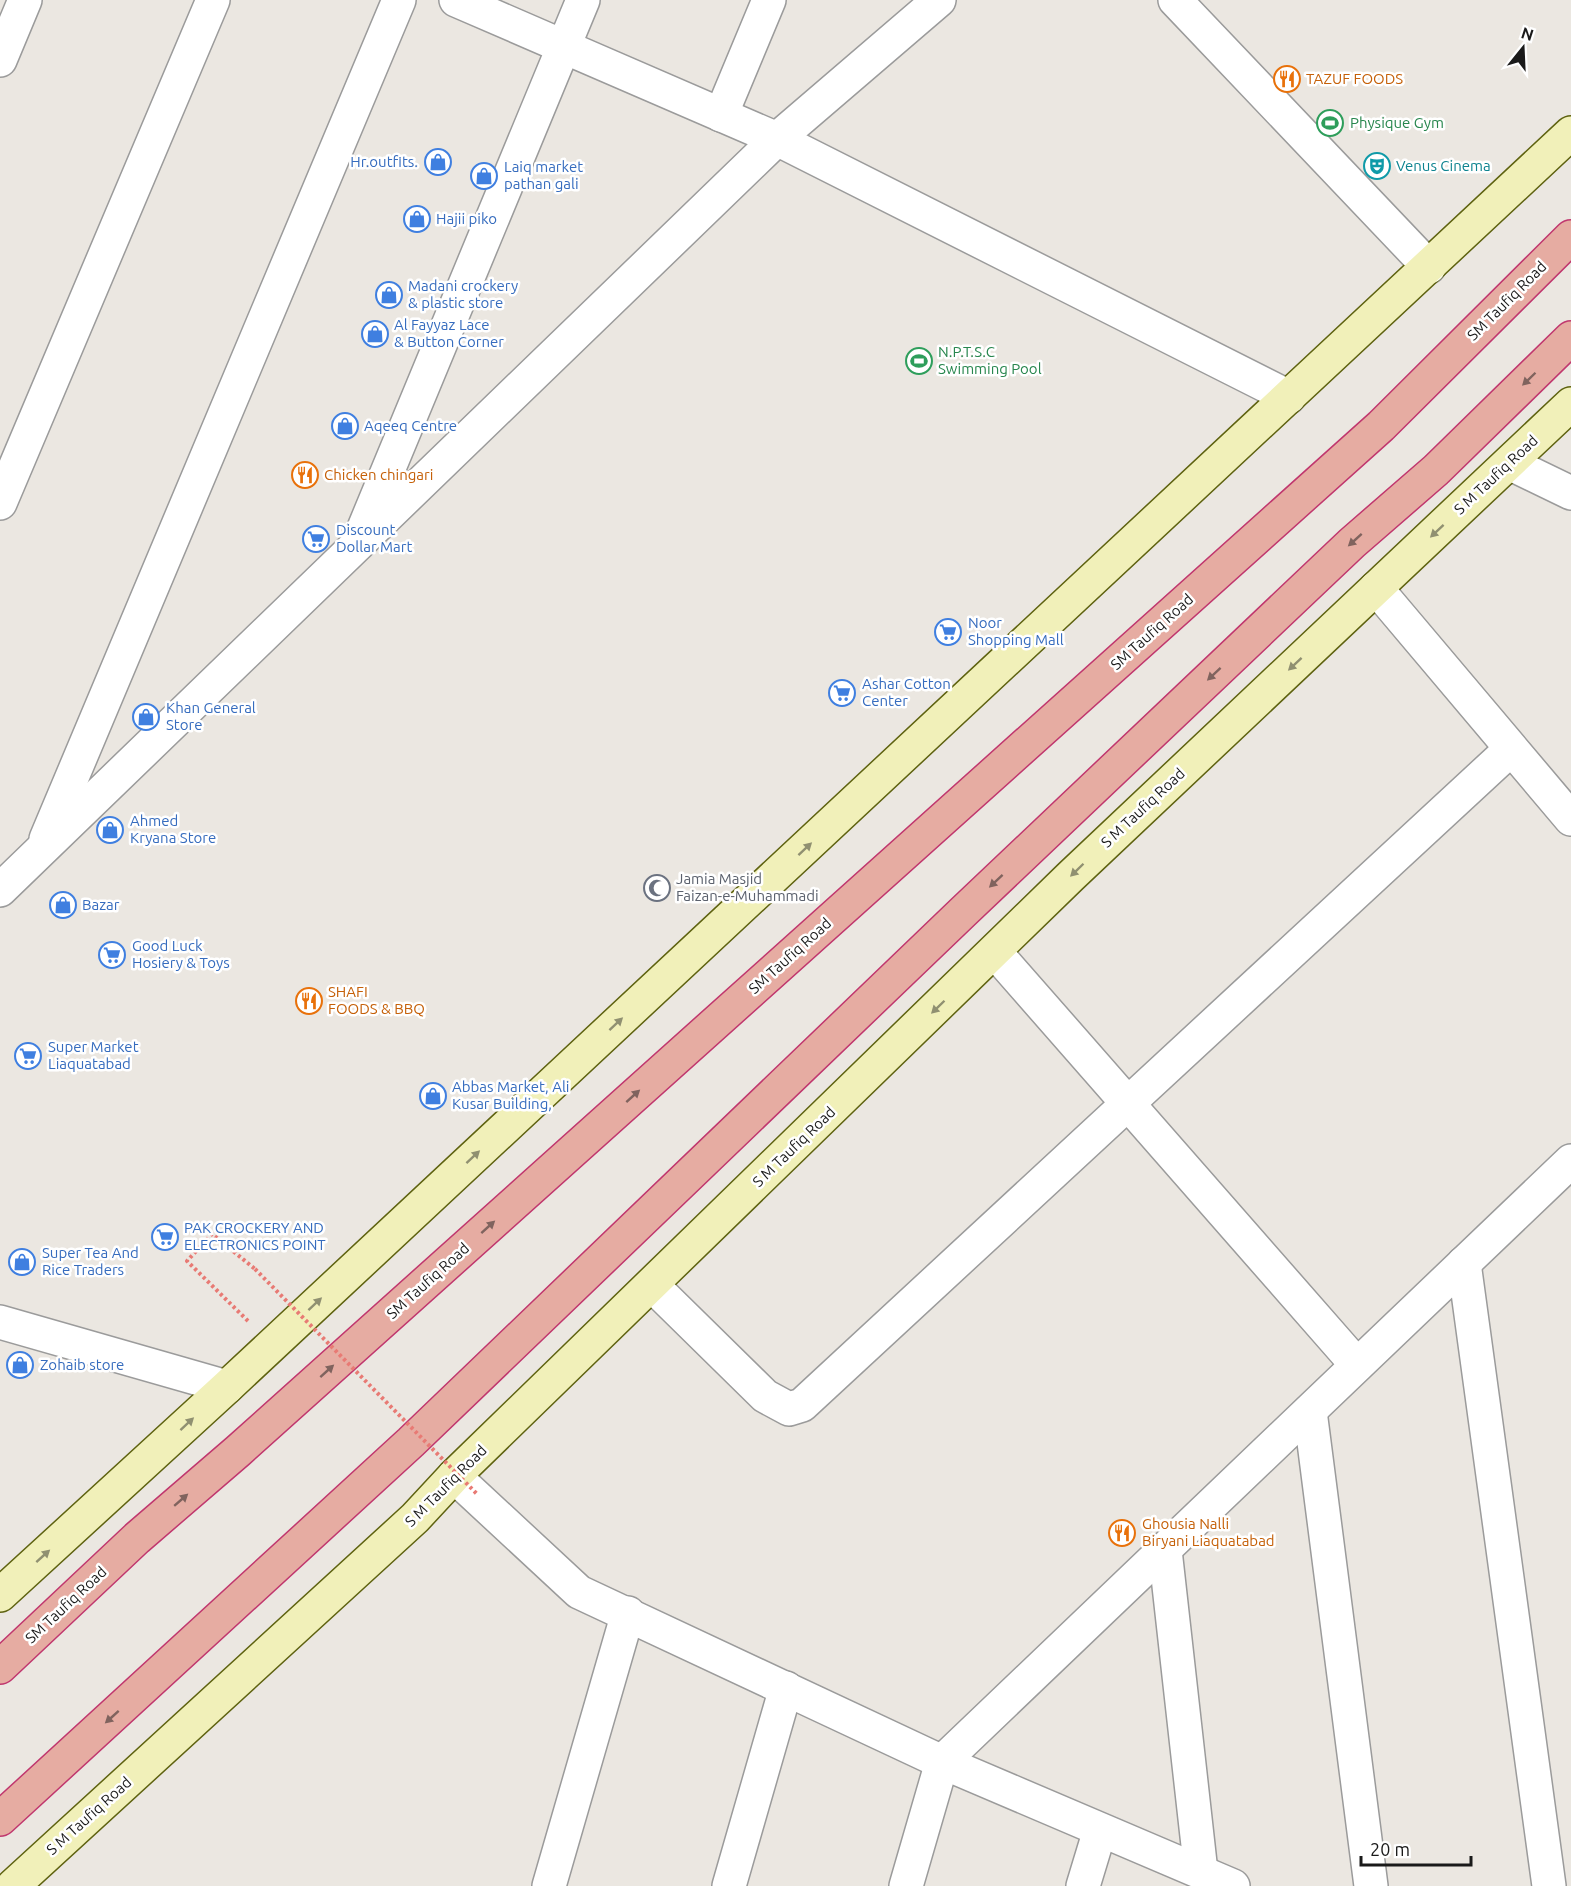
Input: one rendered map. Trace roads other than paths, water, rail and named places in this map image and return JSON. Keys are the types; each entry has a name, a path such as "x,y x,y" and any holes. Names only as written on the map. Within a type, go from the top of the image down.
{"highway":[{"name":"SM Taufiq Road","path":"0,1667 137,1538 238,1451 1381,426 1571,237"},
{"path":"0,1819 411,1442 963,912 1352,543 1436,470 1571,338"}],"main road":[{"path":"0,1595 226,1388 1571,133"},
{"name":"S M Taufiq Road","path":"13,1886 406,1526 466,1485 652,1285 1071,876 1571,404"}],"street":[{"path":"0,60 25,0"},
{"path":"0,503 213,0"},
{"path":"40,853 399,0"},
{"path":"456,0 777,139 1289,397"},
{"path":"358,544 583,0"},
{"path":"721,115 769,0"},
{"path":"0,890 777,139 939,0"},
{"path":"1175,0 1429,267"},
{"path":"1509,463 1571,494"},
{"path":"1376,588 1571,819"},
{"path":"652,1285 765,1396 789,1409 802,1405 1511,749"},
{"path":"995,952 1357,1365"},
{"path":"906,1886 942,1762 1571,1161"},
{"path":"1464,1263 1549,1886"},
{"path":"0,1322 226,1388"},
{"path":"1310,1411 1371,1886"},
{"path":"466,1485 579,1592 942,1762 1233,1886"},
{"path":"1165,1550 1201,1872"},
{"path":"549,1886 628,1613"},
{"path":"729,1886 786,1688"},
{"path":"1083,1886 1100,1830"}],"place":[{"name":"TAZUF FOODS","path":"1287,79"},
{"name":"Physique Gym","path":"1330,123"},
{"name":"Hr.outfits.","path":"438,162"},
{"name":"Venus Cinema","path":"1377,166"},
{"name":"Laiq market pathan gali","path":"484,176"},
{"name":"Hajii piko","path":"417,219"},
{"name":"Madani crockery & plastic store","path":"389,295"},
{"name":"Al Fayyaz Lace & Button Corner","path":"375,334"},
{"name":"N.P.T.S.C Swimming Pool","path":"919,361"},
{"name":"Aqeeq Centre","path":"345,426"},
{"name":"Chicken chingari","path":"305,475"},
{"name":"Discount Dollar Mart","path":"316,539"},
{"name":"Noor Shopping Mall","path":"948,632"},
{"name":"Ashar Cotton Center","path":"842,693"},
{"name":"Khan General Store","path":"146,717"},
{"name":"Ahmed Kryana Store","path":"110,830"},
{"name":"Jamia Masjid Faizan-e-Muhammadi","path":"657,888"},
{"name":"Bazar","path":"63,905"},
{"name":"Good Luck Hosiery & Toys","path":"112,955"},
{"name":"SHAFI FOODS & BBQ","path":"309,1001"},
{"name":"Super Market Liaquatabad","path":"28,1056"},
{"name":"Abbas Market, Ali Kusar Building,","path":"433,1096"},
{"name":"PAK CROCKERY AND ELECTRONICS POINT","path":"165,1237"},
{"name":"Super Tea And Rice Traders","path":"22,1262"},
{"name":"Zohaib store","path":"20,1365"},
{"name":"Ghousia Nalli Biryani Liaquatabad","path":"1122,1533"}]}
